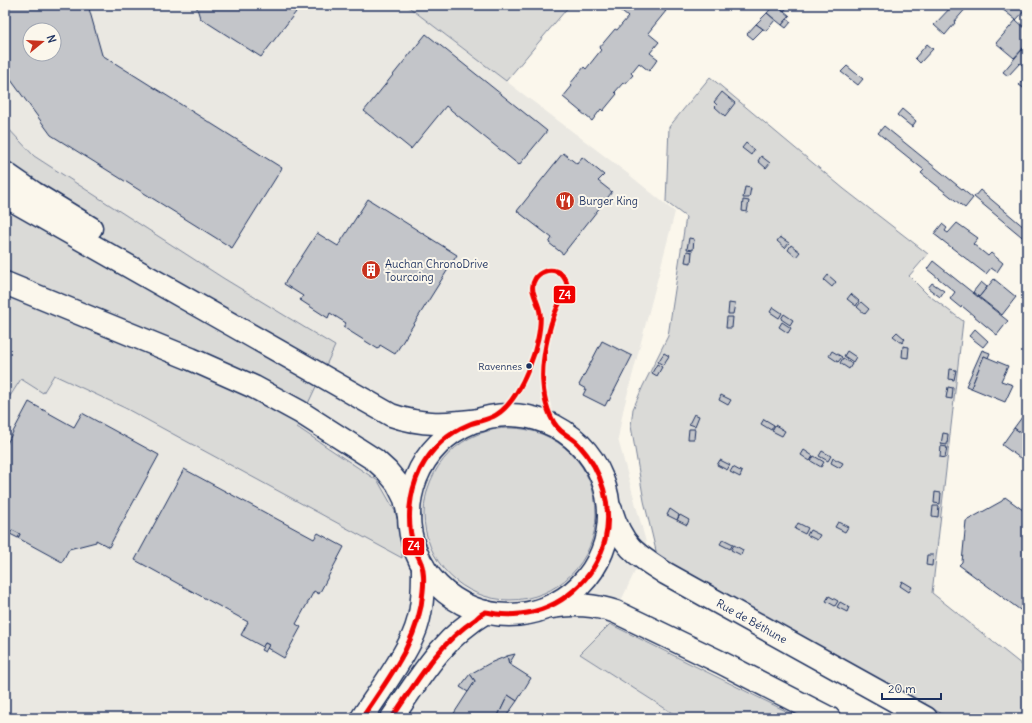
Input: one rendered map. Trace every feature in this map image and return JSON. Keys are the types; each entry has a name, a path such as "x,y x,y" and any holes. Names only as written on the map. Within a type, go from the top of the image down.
{"main road":[{"path":"5,173 34,193 124,248 307,368"},
{"path":"5,196 391,415 407,421 439,424 481,420 494,417 519,416 535,419 558,429 581,446 592,461 601,478 608,506 608,527 603,547 595,565 583,582 568,596 541,610"},
{"path":"5,283 205,365 254,387 300,412 375,460 397,483 405,499 414,547 423,566 435,582 450,596 467,606 486,612 513,615 557,606 587,605 616,612 720,662 830,718"},
{"path":"409,516 413,487 426,460 438,445 454,432 481,420"},
{"name":"Rue de Béthune","path":"606,496 619,533 635,554 665,573 926,718"},
{"path":"362,718 413,636 421,606 423,566"},
{"path":"392,718 431,661 443,647 464,626 486,612"}],"shaded area":[{"path":"5,5 406,5 627,173 675,212 623,411 618,439 647,546 610,624 580,654 680,718 5,718 5,404 21,379 43,393 54,375 125,408 402,558 402,537 378,481 297,427 335,346 223,278 34,156 5,125"},
{"path":"406,5 570,5 506,81"},
{"path":"710,77 844,189 928,254 909,276 927,294 963,321 932,593 1027,669 1027,718 950,718 809,643 657,555 644,501 631,426 633,409 668,336 686,217 666,202 669,127"},
{"path":"5,125 34,156 223,278 335,346 297,427 378,481 395,511 402,537 402,558 125,408 54,375 43,393 21,379 5,404"},
{"path":"510,428 527,430 543,435 558,443 571,453 581,466 589,481 594,497 596,514 594,531 589,547 581,562 571,575 558,585 543,593 527,598 510,600 493,598 477,593 462,585 449,575 439,562 431,547 426,531 424,514 426,497 431,481 439,466 449,453 462,443 477,435 493,430"},
{"path":"610,624 800,718 680,718 580,654"}],"building":[{"path":"5,5 88,5 102,55 282,168 232,248 51,135 11,80 5,59"},
{"path":"196,5 294,5 296,12 261,57 200,18"},
{"path":"620,5 668,5 664,10 666,11 648,33 659,42 650,53 658,59 649,71 639,63 631,73 633,75 625,84 623,83 615,92 617,94 603,111 601,109 592,121 563,97 572,86 570,84 584,67 586,69 601,50 599,48 615,29 617,30 628,17 617,8"},
{"path":"774,5 777,5 790,16 782,25 767,13"},
{"path":"777,5 789,5 784,11"},
{"path":"953,5 971,5 969,7 968,6 954,22 955,23 945,35 934,25"},
{"path":"997,5 1027,5 1027,8 1016,20"},
{"path":"767,13 775,20 766,31 756,24"},
{"path":"787,19 791,22 786,28 782,25"},
{"path":"1016,20 1027,30 1027,44 1014,58 996,43"},
{"path":"756,24 763,29 753,39 747,34"},
{"path":"426,34 547,131 519,165 446,106 411,149 364,111"},
{"path":"927,44 933,49 920,63 915,58"},
{"path":"1027,44 1027,69 1020,63 1008,76 1003,72"},
{"path":"847,66 863,79 858,85 841,72"},
{"path":"1027,76 1027,87 1025,89 1019,85"},
{"path":"722,92 735,103 725,116 715,107 717,105 714,102"},
{"path":"902,109 916,121 912,127 897,115"},
{"path":"884,126 973,198 965,208 921,173 924,170 878,133"},
{"path":"746,143 754,150 751,155 742,148"},
{"name":"Burger King","path":"563,153 577,164 582,157 604,175 598,181 612,192 563,254 549,243 552,238 517,211"},
{"path":"761,156 770,163 766,168 758,161"},
{"path":"745,187 751,188 749,198 743,198"},
{"path":"980,190 1025,228 1027,226 1027,241 974,197"},
{"name":"Auchan ChronoDrive Tourcoing","path":"368,199 457,255 395,354 380,345 378,349 343,327 346,323 330,313 328,318 300,300 303,296 284,284 317,233 338,246"},
{"path":"743,200 749,201 747,212 742,211"},
{"path":"957,223 978,238 973,244 988,256 991,253 1003,263 997,272 991,268 986,274 934,234 942,224 947,228 945,231 948,233"},
{"path":"780,237 789,243 785,248 777,241"},
{"path":"689,238 694,239 693,250 687,249"},
{"path":"791,245 800,252 796,257 788,250"},
{"path":"687,251 692,252 691,263 685,262"},
{"path":"933,261 1008,321 997,335 962,306 961,308 950,299 955,292 927,269"},
{"path":"828,275 836,282 832,287 824,280"},
{"path":"994,279 1016,297 1002,315 979,297"},
{"path":"981,282 987,287 979,297 973,292"},
{"path":"932,283 944,291 940,297 928,288"},
{"path":"851,294 859,301 856,306 847,299"},
{"path":"861,302 869,309 865,314 857,307"},
{"path":"729,303 735,304 733,314 728,314"},
{"path":"773,307 782,313 779,318 770,312"},
{"path":"784,314 793,320 790,325 781,319"},
{"path":"727,317 733,317 732,328 726,328"},
{"path":"782,322 791,328 788,333 779,327"},
{"path":"975,329 988,341 983,347 969,336"},
{"path":"897,332 905,339 902,343 893,336"},
{"path":"602,341 632,356 605,406 583,395 586,389 579,385"},
{"path":"903,346 909,347 908,358 902,357"},
{"path":"982,350 990,353 988,358 984,356 971,388 966,386"},
{"path":"832,351 842,357 838,362 829,356"},
{"path":"847,351 856,357 853,362 844,356"},
{"path":"664,353 669,356 663,365 658,362"},
{"path":"984,356 1008,366 1001,381 1013,385 1005,402 971,388"},
{"path":"843,358 852,364 849,369 840,363"},
{"path":"657,364 662,367 657,376 652,373"},
{"path":"950,369 956,370 954,380 949,379"},
{"path":"948,387 953,388 952,399 946,398"},
{"path":"721,395 731,400 728,405 719,400"},
{"path":"29,402 74,427 82,413 159,455 109,547 96,540 96,542 69,549 62,562 18,538 20,534 12,530 10,534 5,531 5,447"},
{"path":"1025,413 1027,415 1027,437 1014,428"},
{"path":"694,414 699,416 695,426 689,424"},
{"path":"764,419 774,425 771,430 761,424"},
{"path":"775,425 785,431 782,436 772,431"},
{"path":"1014,428 1027,437 1027,448 1020,458 1002,445"},
{"path":"689,429 695,429 694,439 688,439"},
{"path":"943,433 948,434 947,445 941,444"},
{"path":"941,446 947,447 945,458 940,457"},
{"path":"804,450 813,456 810,461 801,455"},
{"path":"822,451 831,456 828,461 819,456"},
{"path":"814,456 824,462 821,467 811,461"},
{"path":"833,458 843,463 840,468 831,463"},
{"path":"720,460 730,465 727,470 717,465"},
{"path":"733,467 742,472 740,477 730,472"},
{"path":"184,469 314,539 318,533 344,547 319,594 314,591 296,624 301,627 284,658 267,648 269,645 265,643 263,647 241,635 248,622 135,560"},
{"path":"935,492 941,493 940,504 934,503"},
{"path":"1005,497 1027,513 1027,615 959,565 962,562 966,521 1002,501"},
{"path":"933,506 939,506 938,517 932,516"},
{"path":"670,509 679,515 677,520 667,515"},
{"path":"680,515 689,520 687,525 677,520"},
{"path":"838,522 848,527 845,532 835,527"},
{"path":"798,523 808,528 805,534 795,529"},
{"path":"12,530 20,534 18,538 10,534"},
{"path":"810,530 820,535 817,540 807,535"},
{"path":"723,539 733,544 730,549 720,544"},
{"path":"734,545 743,550 741,555 731,550"},
{"path":"927,555 933,555 932,566 926,565"},
{"path":"902,581 912,587 909,592 900,586"},
{"path":"829,596 838,601 835,606 826,601"},
{"path":"840,602 849,607 847,612 837,607"},
{"path":"265,643 269,645 265,652 261,650"},
{"path":"515,654 509,664 507,656"},
{"path":"507,656 509,664 531,678 517,701 508,695 497,718 451,718 475,681 470,674"},
{"path":"470,674 475,681 468,692 460,687"},
{"path":"508,695 517,701 505,718 497,718"}],"transit line":[{"name":"Z4","path":"362,718 401,658 416,626 421,609 424,580 421,563 412,537 409,518 411,498 416,479 424,462 441,442 454,432 470,424 493,417 514,397 522,384 534,354 538,339 540,313 533,291 533,284 539,274 545,271 556,271 562,275 566,281 567,288 554,314 551,324 543,365 543,384 548,409 553,422 561,431 575,441 587,455 594,466 604,490 608,515 605,540 600,554 593,568 584,580 562,599 549,606 535,611 511,615 486,612 483,613 439,651 392,718"}],"place":[{"name":"Burger King","path":"565,201"},
{"name":"Auchan ChronoDrive Tourcoing","path":"371,270"},
{"name":"Ravennes","path":"529,366"}]}
